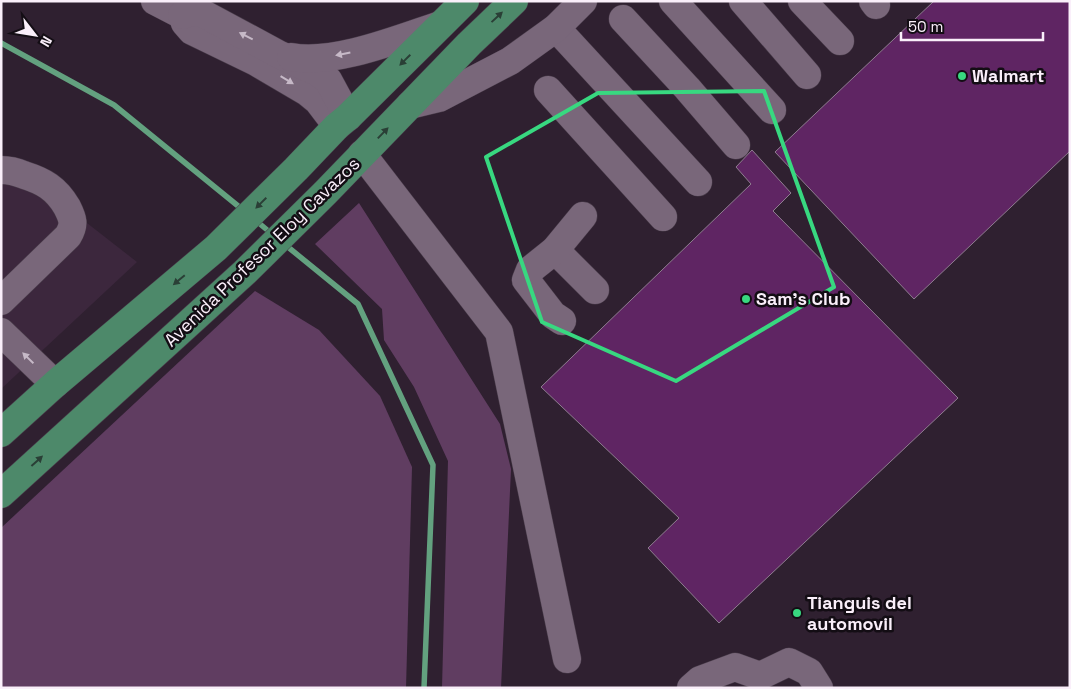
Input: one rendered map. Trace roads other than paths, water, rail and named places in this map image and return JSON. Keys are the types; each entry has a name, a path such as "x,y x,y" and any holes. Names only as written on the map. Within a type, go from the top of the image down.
{"main road":[{"name":"Avenida Profesor Eloy Cavazos","path":"2,431 216,248 464,1"},
{"name":"Avenida Profesor Eloy Cavazos","path":"1,494 245,272 325,193 468,44 514,1"}],"street":[{"path":"410,105 439,98 510,60 556,28 583,1"},
{"path":"672,1 772,110"},
{"path":"743,1 807,75"},
{"path":"802,1 840,41"},
{"path":"172,7 192,12 202,12 280,55 317,72 328,80 343,121"},
{"path":"172,7 192,30 256,62 307,92 343,121"},
{"path":"623,19 687,88 736,145"},
{"path":"280,55 301,59 334,56 376,46 440,26"},
{"path":"556,28 698,182"},
{"path":"548,90 663,217"},
{"path":"362,154 499,332 567,659"},
{"path":"1,170 18,173 47,184 64,203 73,222 68,236 1,301"},
{"path":"562,321 554,315 526,280 530,270 554,250 583,216"},
{"path":"554,250 595,290"},
{"path":"1,332 56,384"},
{"path":"697,685 736,677 789,675 809,672 819,688"}],"waterway":[{"path":"1,43 114,105 243,210"},
{"path":"254,219 272,234"},
{"path":"283,243 358,304 433,465 424,688"}],"place":[{"name":"Walmart","path":"962,76"},
{"name":"Sam's Club","path":"746,299"},
{"name":"Tianguis del automovil","path":"797,613"}]}
